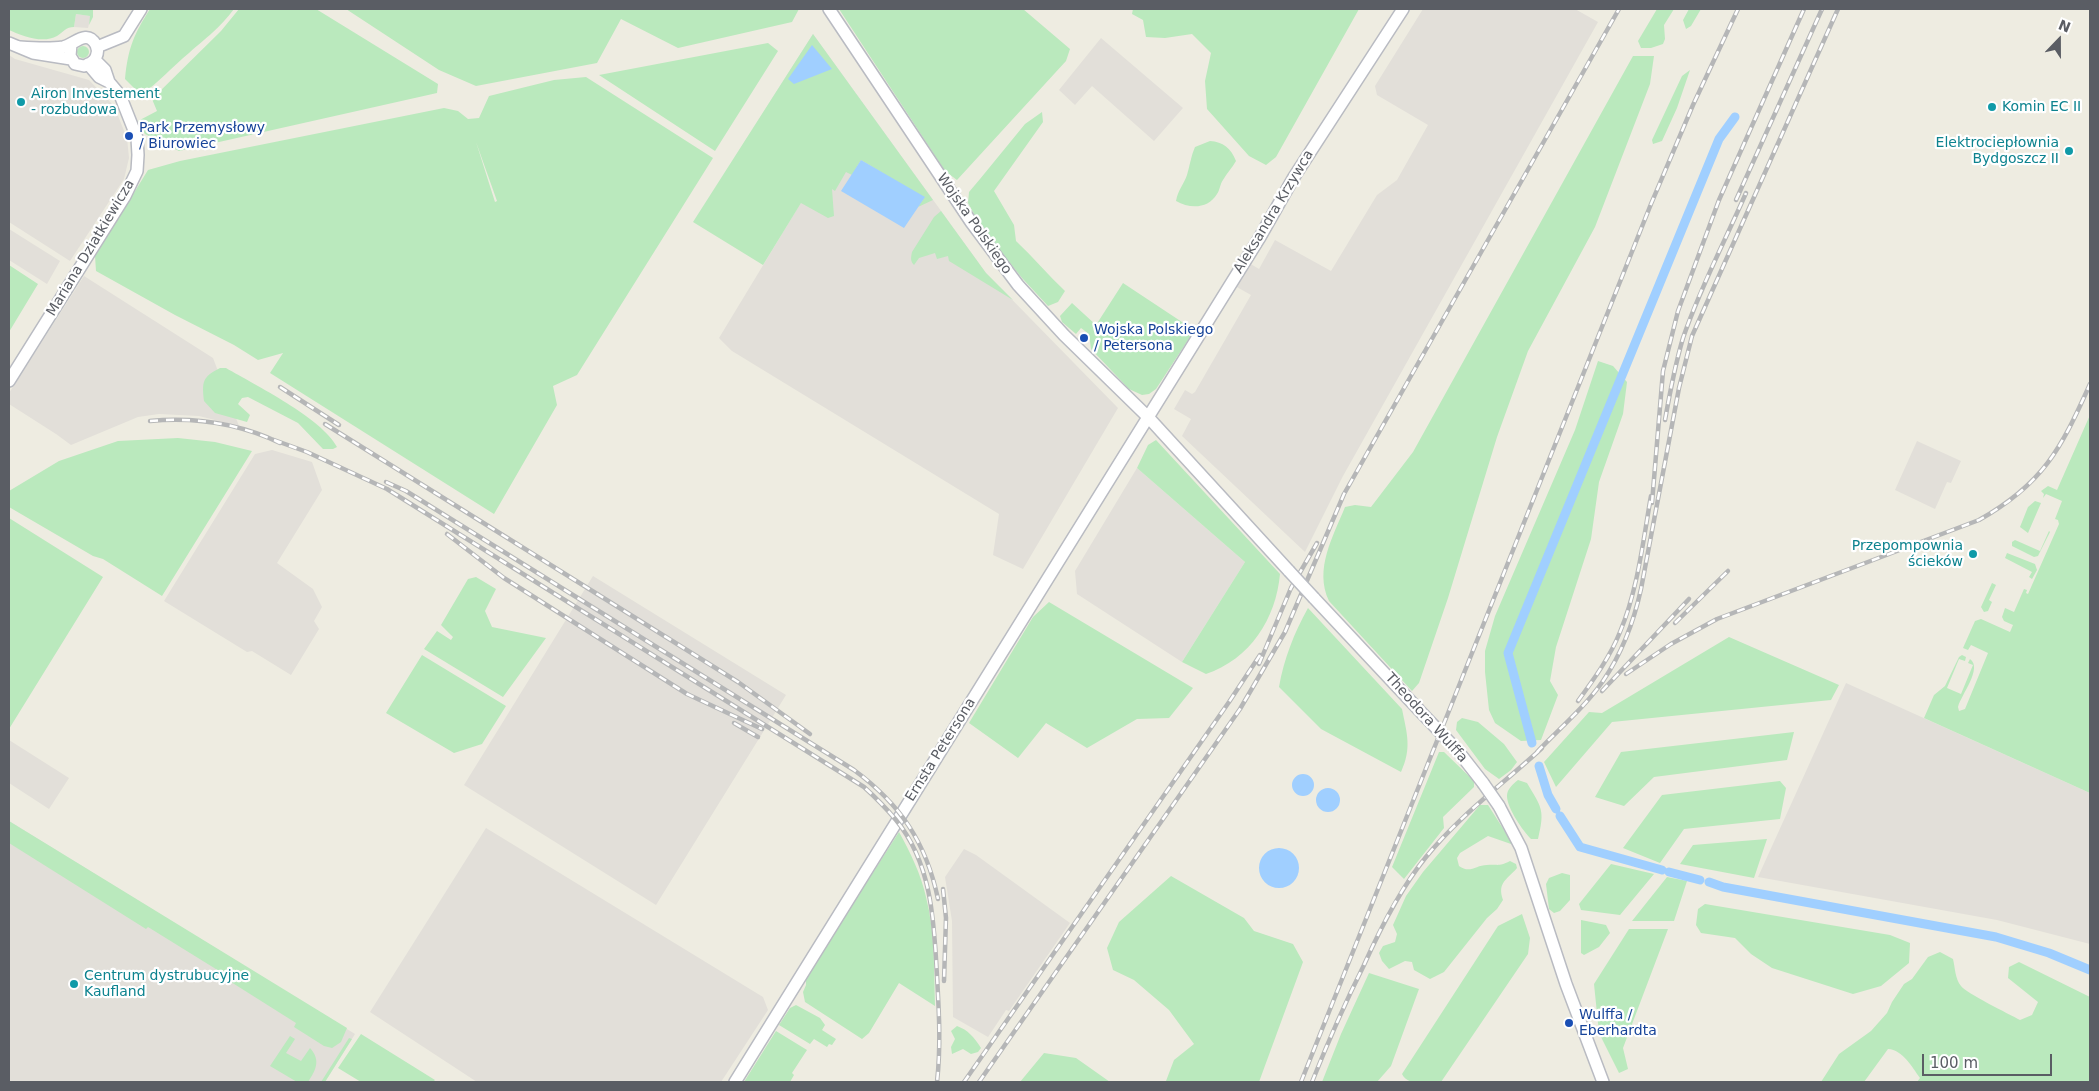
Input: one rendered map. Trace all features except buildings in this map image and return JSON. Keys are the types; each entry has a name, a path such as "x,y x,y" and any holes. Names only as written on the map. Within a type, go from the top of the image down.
{"street":[{"path":"97,48 91,40 84,38 76,39 71,44 69,53 71,59 78,65 92,62 97,48 124,36 141,9"},
{"name":"Wojska Polskiego","path":"829,9 966,215 1018,285 1064,335 1148,417"},
{"name":"Aleksandra Krzywca","path":"1148,417 1260,237 1294,177 1403,9"},
{"path":"9,43 33,53 71,59"},
{"path":"20,47 46,48 71,44"},
{"name":"Mariana Dziatkiewicza","path":"9,381 125,196 137,171 138,155 135,132 120,95 109,82 105,70 92,62"},
{"name":"Theodora Wulffa","path":"1148,417 1458,751 1483,782 1499,806 1521,848 1566,984 1603,1082"},
{"name":"Ernsta Petersona","path":"734,1082 1148,417"}],"shaded area":[{"path":"1423,9 1575,9 1598,22 1343,476 1305,552 1182,436 1191,419 1174,409 1185,390 1192,394 1195,392 1251,295 1235,286 1249,263 1259,269 1275,240 1331,271 1377,195 1397,180 1428,125 1377,95 1375,86"},
{"path":"76,14 91,16 88,28 74,27"},
{"path":"813,34 986,273 1118,408 1023,569 993,555 999,514 732,351 719,338 805,196 735,157"},
{"path":"1101,38 1183,108 1154,141 1092,86 1075,105 1059,90"},
{"path":"9,55 15,59 89,80 114,106 127,138 129,158 124,179 70,261 9,222"},
{"path":"9,229 60,261 47,284 9,260"},
{"path":"84,276 213,358 239,426 199,416 159,414 138,417 71,445 9,404 9,393"},
{"path":"1917,441 1961,461 1951,483 1947,482 1935,509 1895,490"},
{"path":"272,450 312,462 322,490 277,563 313,589 322,607 314,621 319,629 291,675 252,651 247,652 164,601 255,454"},
{"path":"1137,468 1245,562 1182,662 1077,594 1075,571"},
{"path":"593,576 786,695 656,905 464,785"},
{"path":"1846,683 2090,793 2090,944 1997,920 1758,877"},
{"path":"9,740 69,778 49,809 9,783"},
{"path":"9,821 355,1034 325,1082 9,1082"},
{"path":"486,828 763,997 768,1010 721,1082 477,1082 370,1012"},
{"path":"964,849 976,855 1070,923 1009,1011 1006,1010 988,1037 953,1017 952,921 945,877"}],"green space":[{"path":"9,9 93,9 93,17 89,25 90,16 76,14 74,27 67,29 57,36 39,39 26,37 9,30"},
{"path":"150,9 234,9 213,33 141,95 125,79 128,58 133,42"},
{"path":"239,9 316,9 438,84 437,93 179,151 145,134 138,121 157,111 152,99 221,31"},
{"path":"346,9 799,9 792,22 678,48 621,19 597,63 476,86 439,70"},
{"path":"839,9 1023,9 1070,49 1066,61 957,180 945,171"},
{"path":"1133,9 1359,9 1276,157 1266,165 1249,156 1207,109 1205,81 1211,53 1192,34 1165,38 1146,37 1143,20 1132,14"},
{"path":"1657,9 1674,9 1664,25 1665,39 1663,44 1651,48 1641,48 1638,41"},
{"path":"1689,9 1701,9 1691,26 1686,29 1683,20"},
{"path":"813,34 933,200 918,207 924,198 861,160 852,175 846,172 835,191 832,189 834,216 828,218 801,203 763,265 693,222"},
{"path":"768,43 778,51 715,151 599,75"},
{"path":"81,46 85,46 89,52 85,58 81,58 77,54 77,50"},
{"path":"1633,56 1654,56 1650,84 1595,227 1528,351 1497,437 1448,598 1419,683 1412,691 1329,601 1323,577 1324,565 1331,541 1345,507 1355,505 1371,507 1413,452"},
{"path":"1690,70 1677,108 1662,141 1653,144 1652,140 1682,76"},
{"path":"586,77 713,158 577,375 553,386 557,405 494,514 270,373 283,353 258,360 234,345 96,271 95,256 148,170 180,161 444,108 458,111 468,119 479,118 489,96 554,80","holes":["476,142 497,201 495,202"]},
{"path":"1042,112 1043,122 994,191 1014,225 1016,241 1065,291 1058,302 1048,306 1022,278 981,227 968,203 969,192 1025,124"},
{"path":"1210,141 1226,146 1236,161 1222,182 1219,191 1209,203 1198,206 1181,204 1176,201 1187,175 1195,147"},
{"path":"941,211 986,273 1013,300 949,261 948,256 937,259 935,253 919,258 914,265 911,259 912,252 934,217"},
{"path":"9,265 38,284 9,332"},
{"path":"1123,283 1188,326 1190,337 1156,389 1149,394 1142,395 1129,389 1091,349 1089,334 1081,328 1076,334 1062,322 1060,316 1072,303 1096,325"},
{"path":"1598,361 1613,366 1627,382 1623,414 1599,482 1591,539 1556,647 1550,681 1558,695 1541,740 1521,741 1495,723 1489,710 1485,651 1495,616 1575,430"},
{"path":"220,368 226,368 287,403 317,425 337,447 323,449 298,423 248,397 242,398 238,404 250,415 247,422 215,413 204,401 203,385 206,377"},
{"path":"2090,415 2090,793 1924,718 1934,695 1945,686 1959,657 1962,655 1966,657 1965,661 1959,659 1947,688 1961,694 1973,665 1968,663 1970,659 1973,663 1974,669 1973,675 1958,707 1959,711 1965,709 1988,653 1971,645 1968,650 1963,648 1975,621 1981,619 2010,632 2013,625 2004,621 2002,617 2005,608 2014,612 2024,589 2027,590 2026,593 2028,594 2059,524 2058,520 2055,519 2062,501 2046,494 2043,498 2044,494 2041,491 2048,486 2057,490"},
{"path":"178,438 215,442 252,451 162,596 103,559 93,556 9,507 9,491 59,461 118,441"},
{"path":"1156,440 1280,574 1273,606 1258,635 1248,648 1236,658 1206,674 1182,662 1245,562 1137,468 1148,445"},
{"path":"2035,501 2041,503 2028,533 2020,527 2028,507"},
{"path":"9,518 103,577 9,729"},
{"path":"2049,531 2038,556 2034,557 2012,546 2012,542 2015,540 2040,551"},
{"path":"2007,553 2035,564 2037,570 2032,579 2029,577 2032,572 2005,558"},
{"path":"476,577 496,589 485,611 492,627 546,638 503,697 424,649 437,631 451,640 453,637 441,625 468,579"},
{"path":"1992,583 1996,585 1989,600 1992,602 1988,611 1984,612 1981,607"},
{"path":"1049,602 1193,688 1169,718 1137,719 1087,748 1046,723 1018,758 969,723 1033,617"},
{"path":"1308,608 1402,709 1407,734 1407,748 1401,772 1321,729 1279,687 1290,646"},
{"path":"1729,637 1839,685 1831,700 1612,722 1556,787 1544,762 1589,712 1602,713"},
{"path":"422,655 506,706 482,744 454,753 386,713"},
{"path":"1462,718 1478,722 1504,744 1517,762 1511,770 1499,779 1485,769 1456,730 1457,722"},
{"path":"1794,732 1787,760 1654,777 1624,806 1595,797 1621,752"},
{"path":"1439,752 1444,752 1474,781 1474,787 1443,817 1444,828 1404,879 1392,867"},
{"path":"1518,780 1527,783 1539,804 1542,815 1538,839 1531,839 1516,819 1510,807 1507,793"},
{"path":"1780,781 1786,788 1780,819 1684,829 1660,863 1623,848 1662,795"},
{"path":"1480,805 1488,805 1511,841 1511,844 1488,836 1460,853 1457,858 1459,866 1466,869 1473,869 1483,865 1501,865 1510,861 1516,864 1517,868 1502,885 1501,894 1503,900 1444,972 1430,979 1414,970 1412,962 1405,961 1389,969 1382,961 1379,953 1383,946 1395,942 1397,934 1393,925 1406,896 1423,872"},
{"path":"9,821 347,1028 341,1042 332,1048 324,1046 294,1027 296,1023 231,982 232,979 148,927 146,929 9,843"},
{"path":"899,832 918,872 929,910 934,951 935,1006 899,983 869,1033 862,1039 805,1002 803,992 806,985 806,977"},
{"path":"1767,839 1754,878 1680,864 1693,845"},
{"path":"1611,864 1654,874 1620,915 1581,910 1579,904"},
{"path":"1562,873 1570,875 1570,900 1560,911 1554,913 1549,909 1546,884 1549,878"},
{"path":"1171,876 1244,918 1254,931 1293,944 1303,962 1259,1082 1166,1081 1174,1060 1194,1044 1169,1010 1134,980 1113,970 1107,948 1119,922"},
{"path":"1667,877 1687,881 1674,921 1632,921"},
{"path":"1705,904 1890,935 1910,943 1909,963 1881,986 1853,994 1772,968 1751,954 1735,938 1701,933 1696,925 1698,909"},
{"path":"1522,914 1530,938 1528,954 1441,1082 1419,1083 1409,1081 1402,1074 1498,926"},
{"path":"1581,920 1606,925 1610,933 1599,947 1584,955 1581,953"},
{"path":"1629,929 1668,929 1623,1048 1628,1069 1619,1073 1599,1033 1594,984"},
{"path":"1940,952 1953,959 1955,973 1961,986 2020,1020 2032,1015 2038,1002 2008,978 2009,967 2019,962 2090,997 2090,1082 1917,1082 1920,1078 1907,1060 1898,1052 1888,1049 1864,1082 1821,1082 1839,1054 1871,1031 1887,1013 1904,984 1912,979 1928,957"},
{"path":"1369,973 1419,989 1391,1066 1377,1082 1322,1082 1341,1034"},
{"path":"796,1005 820,1018 825,1025 822,1030 836,1039 832,1045 829,1044 827,1047 814,1039 810,1044 779,1025 790,1008"},
{"path":"957,1026 968,1032 976,1040 981,1048 978,1052 971,1054 963,1049 952,1054 951,1047 955,1039 951,1031"},
{"path":"776,1031 807,1050 792,1073 794,1075 790,1082 744,1082"},
{"path":"361,1034 435,1080 433,1082 361,1082 338,1068"},
{"path":"290,1036 295,1039 286,1053 301,1061 310,1048 315,1057 315,1069 308,1082 297,1082 270,1066"},
{"path":"349,1038 352,1039 325,1082 321,1082"},
{"path":"1044,1053 1076,1058 1110,1082 1020,1082"}],"water":[{"path":"812,45 832,69 794,84 788,79"},
{"path":"861,160 925,197 904,228 841,191"},
{"path":"1303,774 1311,777 1314,785 1311,793 1303,796 1295,793 1292,785 1295,777"},
{"path":"1328,788 1336,792 1340,800 1336,808 1328,812 1320,808 1316,800 1320,792"},
{"path":"1279,848 1293,854 1299,868 1293,882 1279,888 1265,882 1259,868 1265,854"}],"waterway":[{"path":"1532,743 1508,653 1719,139 1735,117"},
{"path":"1539,766 1548,795 1556,809"},
{"path":"1560,816 1580,847 1662,870"},
{"path":"1669,872 1700,880"},
{"path":"1709,882 1723,887 1996,937 2049,953 2090,970"}],"railway":[{"path":"979,1082 1240,709 1285,632 1344,494 1619,9"},
{"path":"1301,1082 1651,204 1693,105 1738,9"},
{"path":"1652,503 1663,371 1678,311 1719,200 1804,9"},
{"path":"1736,200 1822,9"},
{"path":"1537,752 1596,691 1610,670 1626,636 1635,613 1641,589 1679,388 1692,336 1838,9"},
{"path":"1665,420 1683,338 1705,283 1746,193"},
{"path":"1626,674 1671,644 1717,619 1979,520 2019,493 2048,463 2069,428 2090,384"},
{"path":"280,387 339,425"},
{"path":"150,421 183,420 216,423 232,426 280,443"},
{"path":"325,424 738,682 810,734"},
{"path":"274,440 307,452 387,489 864,787 896,820 908,837 917,855 929,894 934,935 938,1003 937,1082"},
{"path":"386,482 406,491 854,770 885,796 909,826 926,860 938,899"},
{"path":"1578,701 1607,659 1626,616 1639,565 1651,496"},
{"path":"447,534 504,578 687,694 762,729"},
{"path":"1259,664 1291,588 1317,543"},
{"path":"1675,623 1728,571"},
{"path":"1602,691 1689,599"},
{"path":"964,1082 1260,655"},
{"path":"734,723 758,737"},
{"path":"1312,1082 1377,937 1408,882 1426,857 1453,827 1542,748"},
{"path":"943,889 946,918 944,981"}],"place":[{"name":"Airon Investement - rozbudowa","path":"21,102"},
{"name":"Komin EC II","path":"1992,107"},
{"name":"Park Przemysłowy / Biurowiec","path":"129,136"},
{"name":"Elektrociepłownia Bydgoszcz II","path":"2069,151"},
{"name":"Wojska Polskiego / Petersona","path":"1084,338"},
{"name":"Przepompownia ścieków","path":"1973,554"},
{"name":"Centrum dystrubucyjne Kaufland","path":"74,984"},
{"name":"Wulffa / Eberhardta","path":"1569,1023"}]}
